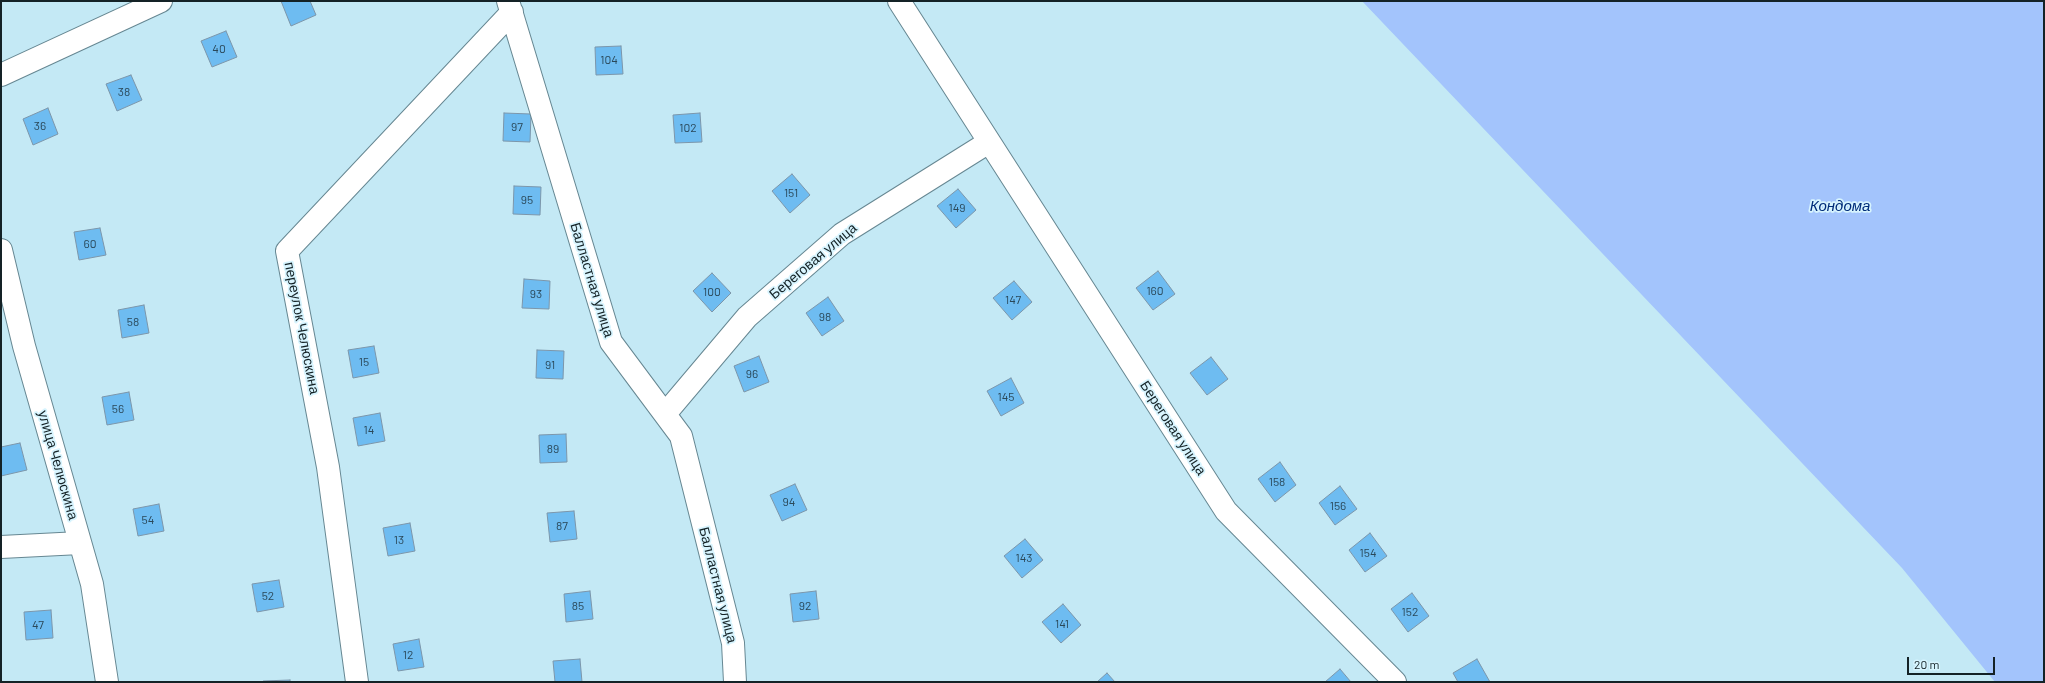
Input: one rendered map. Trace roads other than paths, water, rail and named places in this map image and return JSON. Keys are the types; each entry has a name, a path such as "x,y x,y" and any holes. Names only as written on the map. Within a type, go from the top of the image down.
{"street":[{"path":"1,75 161,1"},
{"name":"Береговая улица","path":"899,1 1226,511 1395,682"},
{"name":"Балластная улица","path":"510,6 611,342 681,436 734,643 735,682"},
{"name":"переулок Челюскина","path":"358,682 328,467 287,251 510,6"},
{"name":"Береговая улица","path":"665,414 747,317 842,234 990,142"},
{"name":"улица Челюскина","path":"1,250 24,346 92,584 107,682"},
{"path":"1,547 80,543"}],"water":[{"name":"Кондома","path":"1362,1 2044,1 2044,682 1995,682 1902,568"}]}
